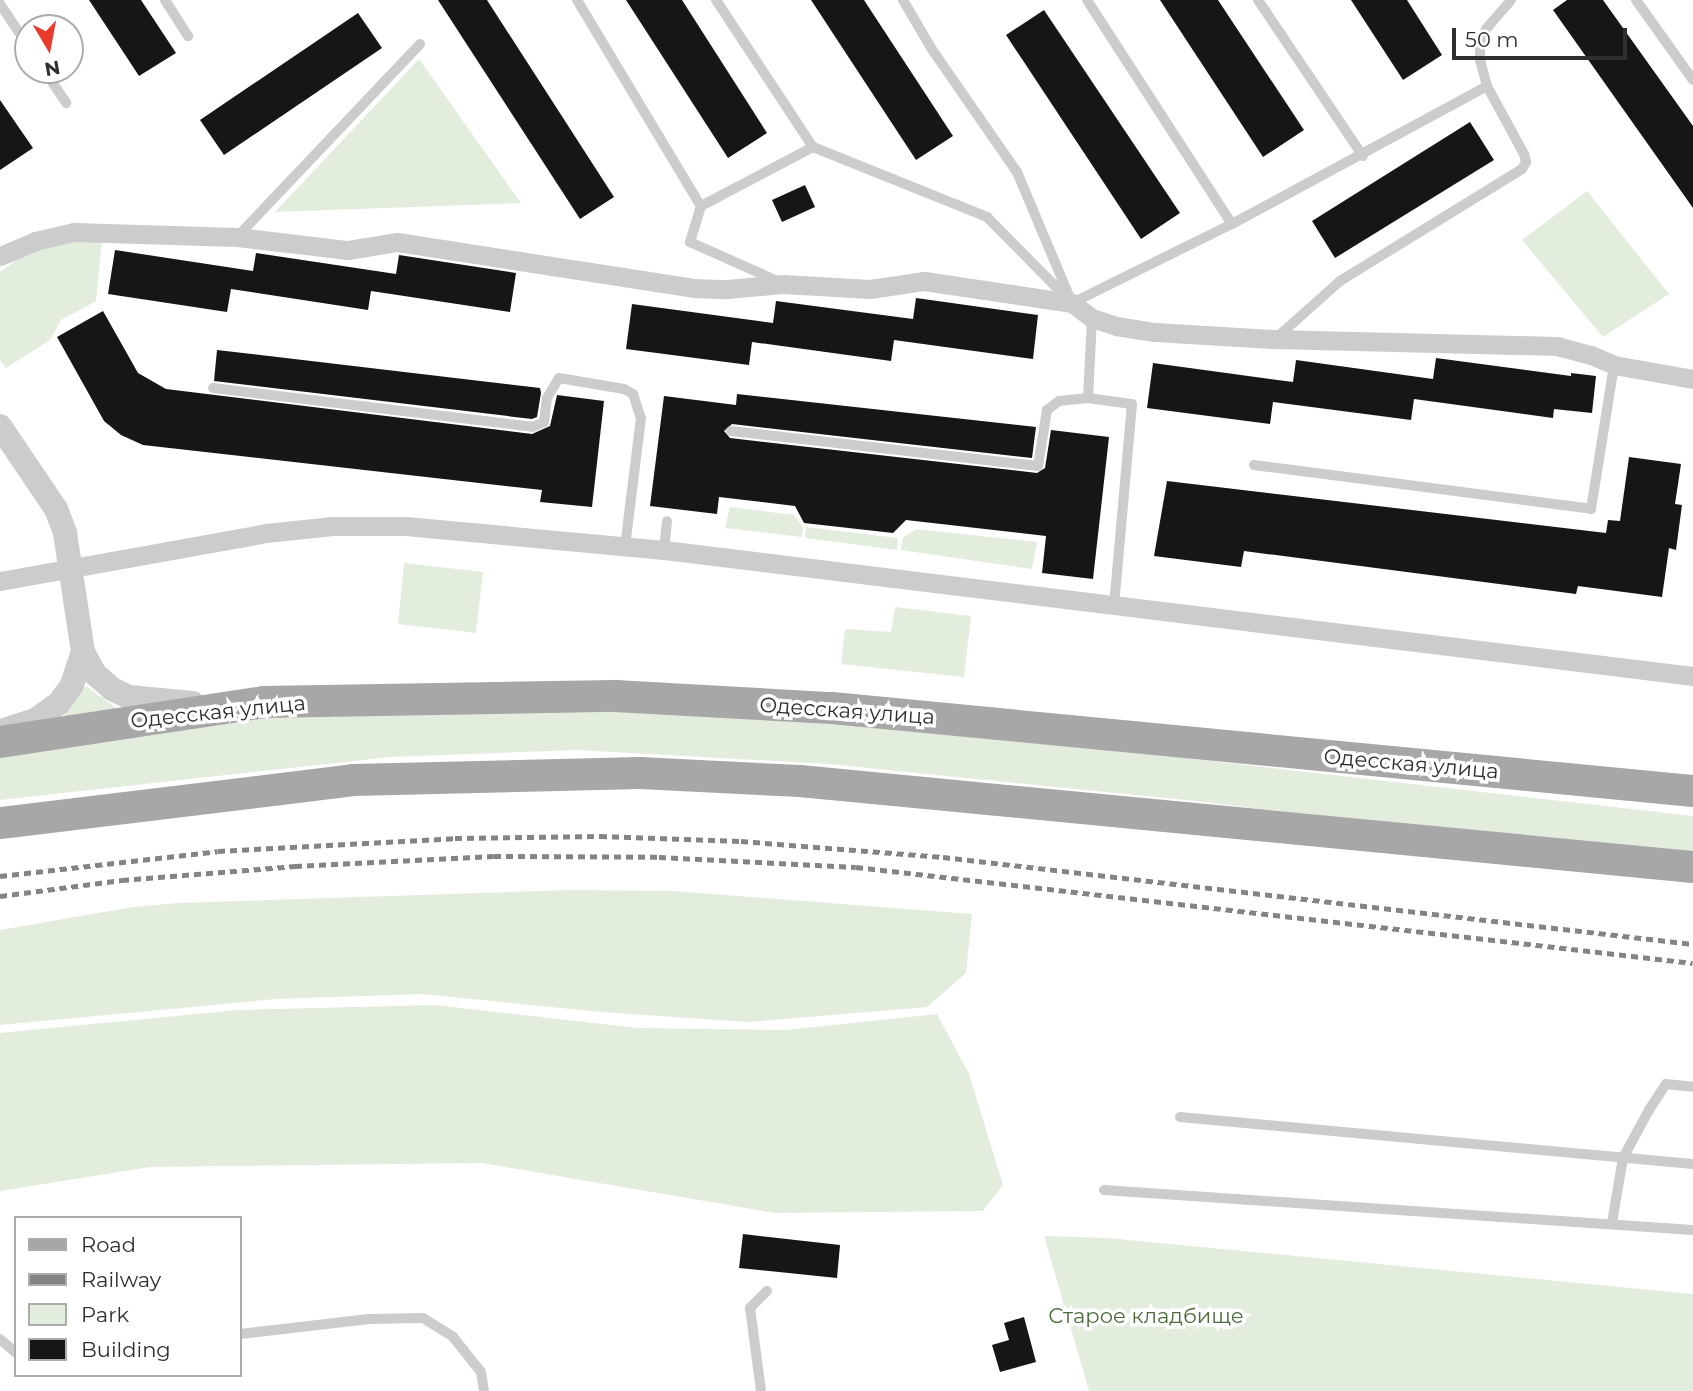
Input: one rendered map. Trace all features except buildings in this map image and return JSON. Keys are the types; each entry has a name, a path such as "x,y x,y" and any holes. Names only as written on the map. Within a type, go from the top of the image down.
{"main road":[{"name":"Одесская улица","path":"0,742 264,702 615,696 832,708 1693,791"},
{"path":"0,823 353,780 640,773 800,781 1693,867"}],"street":[{"path":"0,256 35,241 74,232 237,237 348,250 397,242 694,288 727,289 783,284 870,289 924,281 1072,303 1092,318 1116,326 1155,332 1274,339 1557,346 1591,355 1614,365 1693,379"},
{"path":"0,426 56,509 65,533 83,652 104,682 129,697 179,703 264,702"},
{"path":"0,581 266,533 333,526 406,526 664,550 1693,676"},
{"path":"0,731 35,720 59,703 72,685 83,652"}],"lane":[{"path":"164,0 188,36"},
{"path":"577,0 701,205 691,242 783,284"},
{"path":"716,0 813,147 987,217 1072,303"},
{"path":"903,0 931,48 1017,172 1072,303"},
{"path":"1087,0 1233,224"},
{"path":"1258,0 1363,156"},
{"path":"1274,339 1340,281 1522,169 1526,162 1524,154 1487,86 1480,60 1480,44 1486,29 1511,0"},
{"path":"1636,0 1693,80"},
{"path":"0,4 14,25"},
{"path":"237,237 420,44"},
{"path":"53,84 66,103"},
{"path":"1072,303 1233,224 1363,156 1487,86"},
{"path":"701,205 813,147"},
{"path":"1088,398 1092,318"},
{"path":"1254,465 1591,509 1614,365"},
{"path":"213,388 533,427 544,422 547,398 559,378 624,389 633,394 641,418 625,546"},
{"path":"731,432 1038,466 1047,410 1059,401 1088,398 1132,404 1114,605"},
{"path":"664,550 667,521"},
{"path":"1612,1223 1623,1158 1666,1084 1693,1087"},
{"path":"1180,1117 1693,1164"},
{"path":"1104,1190 1693,1230"},
{"path":"761,1391 750,1308 767,1291"},
{"path":"242,1334 369,1320 423,1318 453,1337 481,1372 484,1391"},
{"path":"0,1339 14,1351"}],"green space":[{"path":"419,59 521,203 275,212"},
{"path":"1587,191 1669,294 1603,337 1522,240"},
{"path":"74,240 102,240 96,301 61,320 50,340 6,368 0,360 0,272 23,255"},
{"path":"730,507 794,515 803,527 802,537 725,528"},
{"path":"806,527 898,538 897,550 805,538"},
{"path":"916,529 1037,542 1032,569 901,550 903,538"},
{"path":"404,563 483,572 476,633 398,624"},
{"path":"895,607 971,616 964,677 841,664 845,629 891,632"},
{"path":"86,686 123,713 58,724"},
{"path":"391,705 756,713 1019,739 1693,816 1693,855 1563,846 1205,802 828,764 577,750 391,757 0,800 0,751 271,711"},
{"path":"572,890 674,891 972,914 966,973 927,1007 748,1022 601,1012 422,994 276,999 0,1025 0,930 133,907 177,903"},
{"path":"435,1005 638,1028 786,1030 937,1014 969,1074 1003,1185 983,1211 775,1213 482,1163 150,1167 0,1191 0,1033 238,1010"},
{"name":"Старое кладбище","path":"1044,1236 1107,1238 1693,1294 1693,1391 1089,1391"}],"railway":[{"path":"0,876 218,851 455,838 600,836 741,841 943,857 1693,944"},
{"path":"0,896 122,880 295,866 494,856 659,857 856,867 1693,963"}]}
